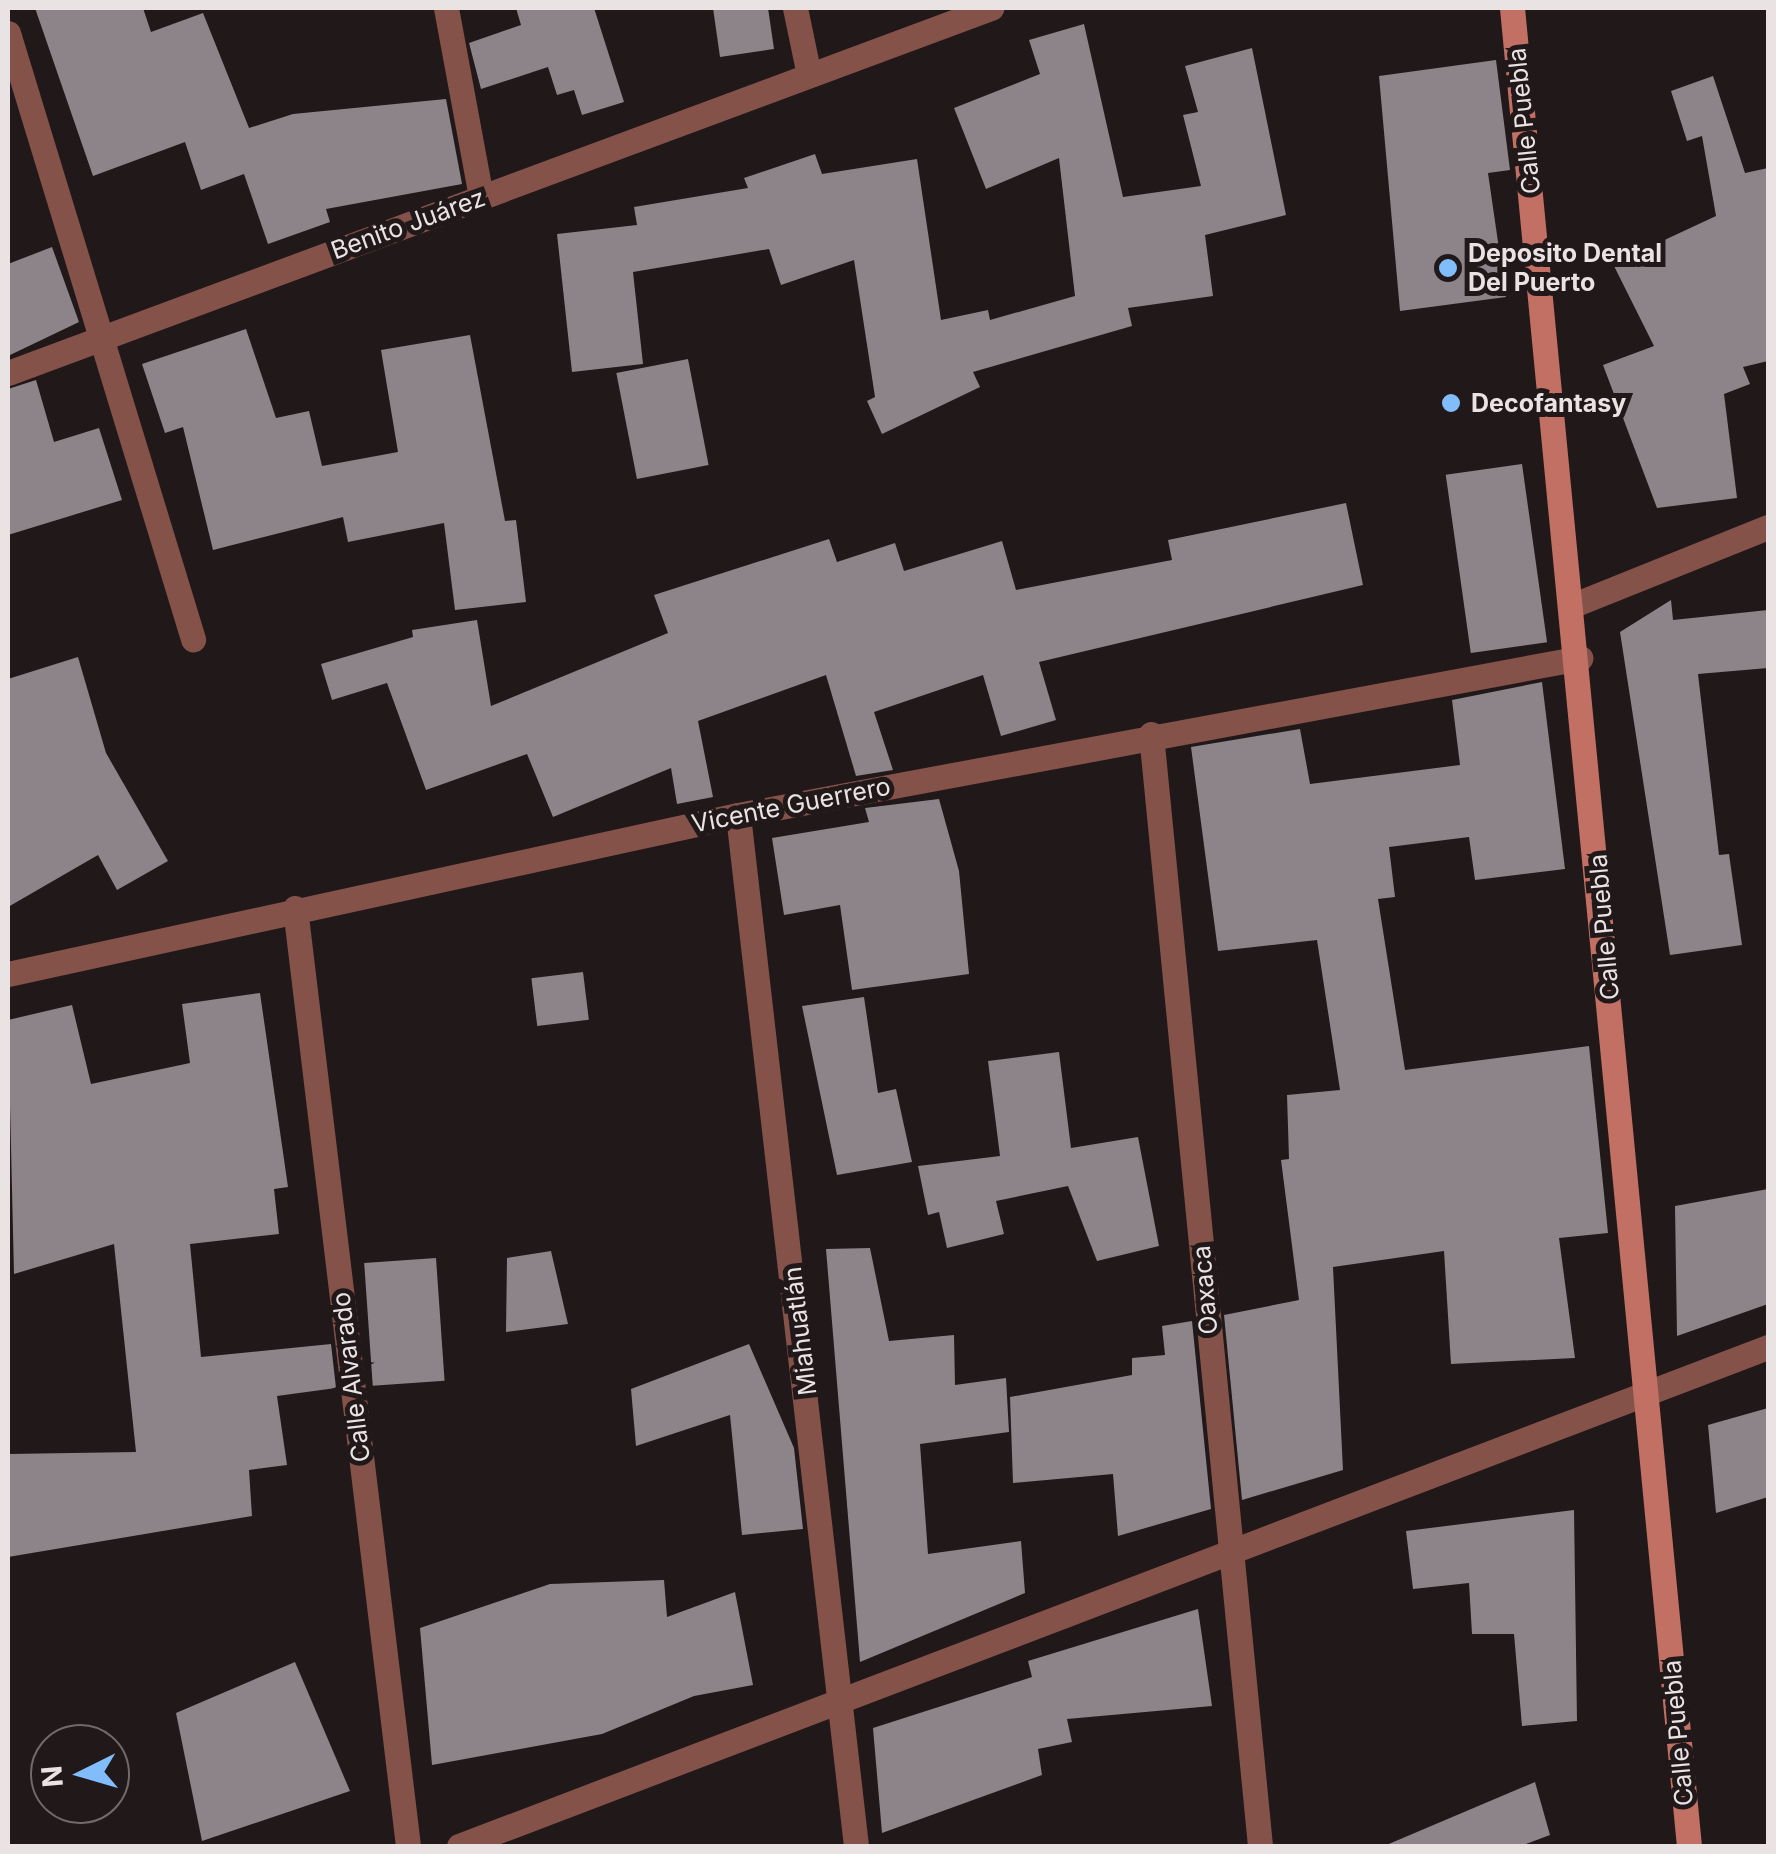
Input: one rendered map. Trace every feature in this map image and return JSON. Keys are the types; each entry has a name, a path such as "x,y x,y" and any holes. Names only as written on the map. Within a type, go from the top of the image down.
{"street":[{"path":"446,8 481,198"},
{"path":"795,8 809,76"},
{"name":"Benito Juárez","path":"8,372 991,8"},
{"name":"Calle Puebla","path":"1512,8 1576,604 1689,1846"},
{"path":"8,32 106,336 193,639"},
{"path":"1576,604 1768,526"},
{"name":"Vicente Guerrero","path":"8,974 295,908 738,815 1151,734 1580,658"},
{"name":"Oaxaca","path":"1151,734 1260,1846"},
{"name":"Miahuatlán","path":"738,815 844,1698 856,1846"},
{"name":"Calle Alvarado","path":"295,908 408,1846"},
{"path":"459,1846 1768,1346"}],"building":[{"path":"35,8 143,8 151,32 203,13 249,128 293,114 446,99 462,184 326,209 330,222 268,244 244,174 201,190 185,142 93,176"},
{"path":"516,8 594,8 624,102 582,115 574,90 557,95 548,67 481,89 469,43 521,25"},
{"path":"713,8 768,8 774,49 720,57"},
{"path":"1084,24 1123,197 1201,186 1183,115 1198,112 1185,66 1252,48 1286,215 1205,235 1213,296 1128,308 1132,326 973,372 980,387 882,434 867,401 875,397 854,260 781,285 769,249 633,272 643,364 572,372 557,234 637,225 634,207 748,188 744,178 815,154 822,174 917,159 941,320 988,310 990,320 1075,296 1059,158 986,189 954,108 1040,74 1029,40"},
{"path":"1496,60 1510,170 1488,173 1506,297 1400,311 1379,76"},
{"path":"1713,76 1745,173 1768,168 1768,361 1743,367 1750,384 1724,394 1737,498 1657,508 1603,365 1654,346 1613,264 1716,216 1702,136 1687,141 1671,91"},
{"path":"52,247 79,322 8,356 8,264"},
{"path":"246,329 276,418 309,411 322,466 398,452 381,350 470,335 505,521 516,520 526,602 455,610 444,523 348,542 343,517 213,550 183,427 165,433 142,364"},
{"path":"688,359 709,465 637,479 616,373"},
{"path":"36,380 54,442 99,428 122,500 8,535 8,389"},
{"path":"1522,464 1547,642 1471,653 1446,475"},
{"path":"1346,503 1363,585 1039,662 1056,720 1001,736 983,675 874,712 893,770 856,776 826,675 698,721 713,797 677,804 671,768 553,817 527,754 426,790 387,683 332,700 321,664 413,637 412,630 477,620 491,706 668,633 654,595 829,539 837,562 895,543 904,571 1002,541 1016,590 1172,560 1168,540"},
{"path":"1671,600 1673,620 1768,610 1768,668 1698,674 1719,855 1729,854 1742,945 1670,955 1620,632"},
{"path":"78,657 106,753 168,861 117,890 98,855 8,907 8,679"},
{"path":"1542,682 1565,869 1475,880 1469,837 1389,847 1395,897 1378,899 1405,1070 1589,1046 1608,1233 1559,1238 1575,1358 1451,1364 1444,1251 1333,1267 1343,1470 1242,1500 1224,1315 1299,1300 1281,1160 1289,1159 1287,1095 1340,1090 1317,940 1218,951 1191,747 1300,729 1310,784 1460,765 1452,700"},
{"path":"939,799 959,871 969,974 852,990 840,905 784,915 772,838 869,822 865,808"},
{"path":"583,972 589,1020 537,1026 531,978"},
{"path":"260,993 288,1187 274,1189 279,1234 190,1244 201,1357 331,1344 336,1388 277,1396 287,1465 249,1470 252,1516 8,1557 8,1454 136,1452 114,1244 14,1274 8,1020 72,1005 91,1084 190,1063 182,1004"},
{"path":"864,997 878,1093 896,1089 912,1162 837,1175 802,1006"},
{"path":"1059,1052 1071,1148 1138,1137 1159,1246 1097,1261 1068,1186 996,1201 1004,1234 947,1248 939,1212 928,1215 918,1166 1000,1156 988,1061"},
{"path":"1768,1189 1768,1304 1677,1336 1675,1206"},
{"path":"870,1248 889,1341 954,1335 955,1385 1006,1378 1009,1432 920,1444 928,1554 1021,1541 1025,1593 860,1662 826,1249"},
{"path":"551,1251 568,1324 506,1332 507,1258"},
{"path":"436,1258 445,1381 373,1386 364,1263"},
{"path":"1192,1321 1211,1509 1118,1536 1113,1474 1013,1483 1010,1397 1132,1375 1132,1358 1165,1355 1162,1326"},
{"path":"749,1344 794,1448 803,1529 742,1535 730,1415 636,1446 631,1389"},
{"path":"1768,1408 1768,1497 1716,1513 1708,1425"},
{"path":"1574,1510 1577,1721 1522,1726 1514,1634 1472,1634 1469,1583 1413,1589 1406,1531"},
{"path":"664,1580 667,1617 735,1592 753,1685 694,1696 602,1734 432,1765 420,1628 550,1584"},
{"path":"1198,1609 1212,1706 1067,1719 1072,1742 1038,1749 1042,1775 882,1833 873,1728 1032,1677 1028,1661"},
{"path":"295,1662 350,1791 202,1841 176,1713"},
{"path":"1535,1782 1550,1835 1521,1846 1384,1846"}],"place":[{"name":"Deposito Dental Del Puerto","path":"1448,268"},
{"name":"Decofantasy","path":"1451,403"}]}
